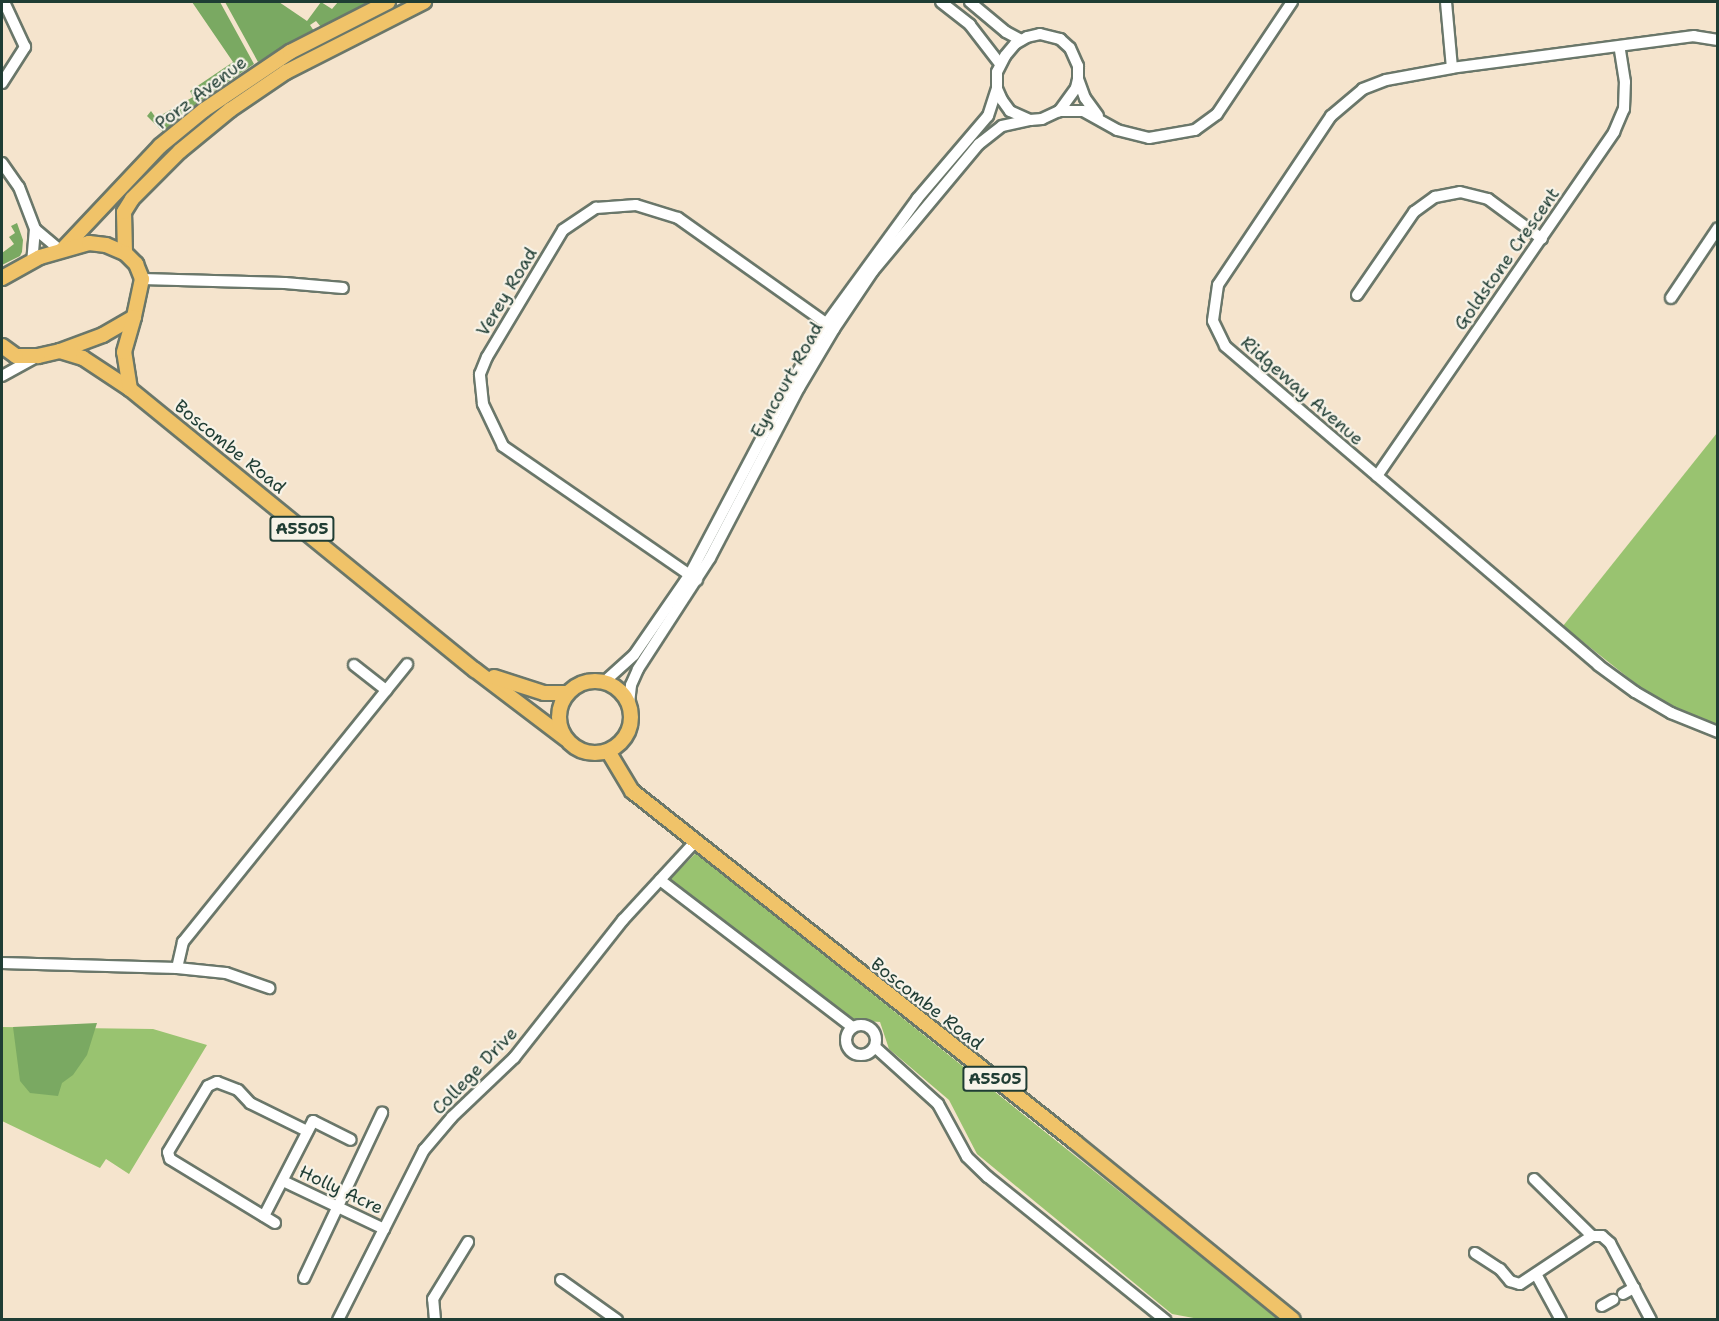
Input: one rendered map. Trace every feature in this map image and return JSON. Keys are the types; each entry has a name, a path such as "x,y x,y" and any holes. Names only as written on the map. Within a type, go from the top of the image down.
{"main road":[{"name":"Porz Avenue","path":"61,250 160,146 204,110 290,52 388,2"},
{"name":"Porz Avenue","path":"125,253 124,212 132,199 180,151 230,110 286,72 424,2"},
{"path":"2,278 32,261 88,243 106,245 125,253 136,264 142,279 124,352 130,389"},
{"path":"2,346 16,356 38,356 60,351 104,335 134,317"},
{"name":"Boscombe Road","path":"60,351 83,358 130,389 475,670 566,739"},
{"name":"Boscombe Road","path":"475,670 506,683 544,693 567,693"},
{"name":"A5505","path":"567,693 578,685 591,681 604,682"},
{"path":"604,682 615,686 629,704 630,726 617,745 608,751"},
{"path":"566,739 558,716 567,693"},
{"name":"A5505","path":"566,739 585,752 608,751"},
{"name":"Boscombe Road","path":"608,751 632,791 1075,1142 1293,1320"}],"street":[{"path":"2,83 25,47 4,2"},
{"path":"941,2 970,25 1000,64"},
{"path":"970,2 1006,32 1021,40"},
{"path":"1102,121 1085,98 1078,79 1076,59 1070,48 1060,39 1040,34 1021,40 1009,50 1000,64 997,89 1010,111 1030,120 1042,119 1059,111 1083,111 1122,132 1149,138 1195,130 1216,114 1292,2"},
{"path":"1446,2 1452,68"},
{"name":"Ridgeway Avenue","path":"1718,40 1694,36 1452,68 1386,80 1363,89 1345,102 1332,116 1218,285 1214,302 1214,321 1225,346 1377,477 1598,665 1635,692 1671,712 1718,732"},
{"name":"Goldstone Crescent","path":"1377,477 1614,132 1624,109 1624,82 1619,46"},
{"path":"1059,111 1076,88 1078,79"},
{"name":"Eyncourt Road","path":"629,704 632,685 638,669 694,577 787,390 917,199 988,116 997,89"},
{"name":"Eyncourt Road","path":"830,326 979,144 1002,126 1030,120"},
{"path":"2,164 18,188 35,229 32,261"},
{"path":"1357,295 1414,212 1435,197 1460,192 1488,199 1542,239"},
{"name":"Verey Road","path":"694,577 503,446 491,424 482,396 480,374 487,357 563,230 596,208 636,205 678,218 830,326"},
{"path":"1671,298 1718,228"},
{"path":"35,229 61,250"},
{"path":"142,279 285,283 343,288"},
{"path":"2,376 38,356"},
{"name":"Eyncourt Road","path":"604,682 634,655 694,577"},
{"path":"354,664 386,690"},
{"path":"177,968 183,942 407,664"},
{"name":"College Drive","path":"338,1320 424,1150 452,1117 514,1058 623,920 695,842"},
{"path":"660,880 852,1027"},
{"path":"2,963 177,968 226,973 270,988"},
{"path":"863,1025 872,1029 876,1039 875,1047 864,1055 851,1052 845,1037 852,1027 863,1025"},
{"path":"875,1047 938,1104 967,1157 988,1177 1165,1320"},
{"path":"275,1223 170,1159 168,1152 208,1086 217,1082 238,1090 250,1103 307,1131"},
{"path":"304,1278 382,1113"},
{"path":"264,1216 313,1121 351,1140"},
{"path":"1534,1179 1592,1236"},
{"name":"Holly Acre","path":"284,1181 384,1229"},
{"path":"1475,1253 1500,1269 1510,1281 1520,1284 1592,1236 1602,1236 1610,1243 1651,1320"},
{"path":"435,1320 433,1299 468,1242"},
{"path":"1536,1274 1561,1320"},
{"path":"561,1280 617,1320"},
{"path":"1602,1306 1634,1288"}],"green space":[{"path":"192,2 220,2 254,64 201,100 163,132 147,116 151,111 156,118 193,97 190,91 233,62"},
{"path":"225,2 279,2 307,21 321,2 332,9 338,2 369,2 321,27 316,21 310,25 314,31 258,62"},
{"path":"17,223 23,240 22,252 20,256 2,265 2,253 14,244 9,237 15,233 11,226"},
{"path":"1717,433 1717,727 1678,711 1640,687 1563,626"},
{"path":"696,853 1277,1319 1199,1319 1172,1314 977,1154 949,1100 889,1049 880,1022 851,1020 669,880"},
{"path":"97,1023 87,1055 73,1075 62,1083 58,1096 30,1093 20,1081 13,1027"},
{"path":"2,1027 153,1029 207,1045 129,1174 106,1159 100,1168 2,1121"}]}
